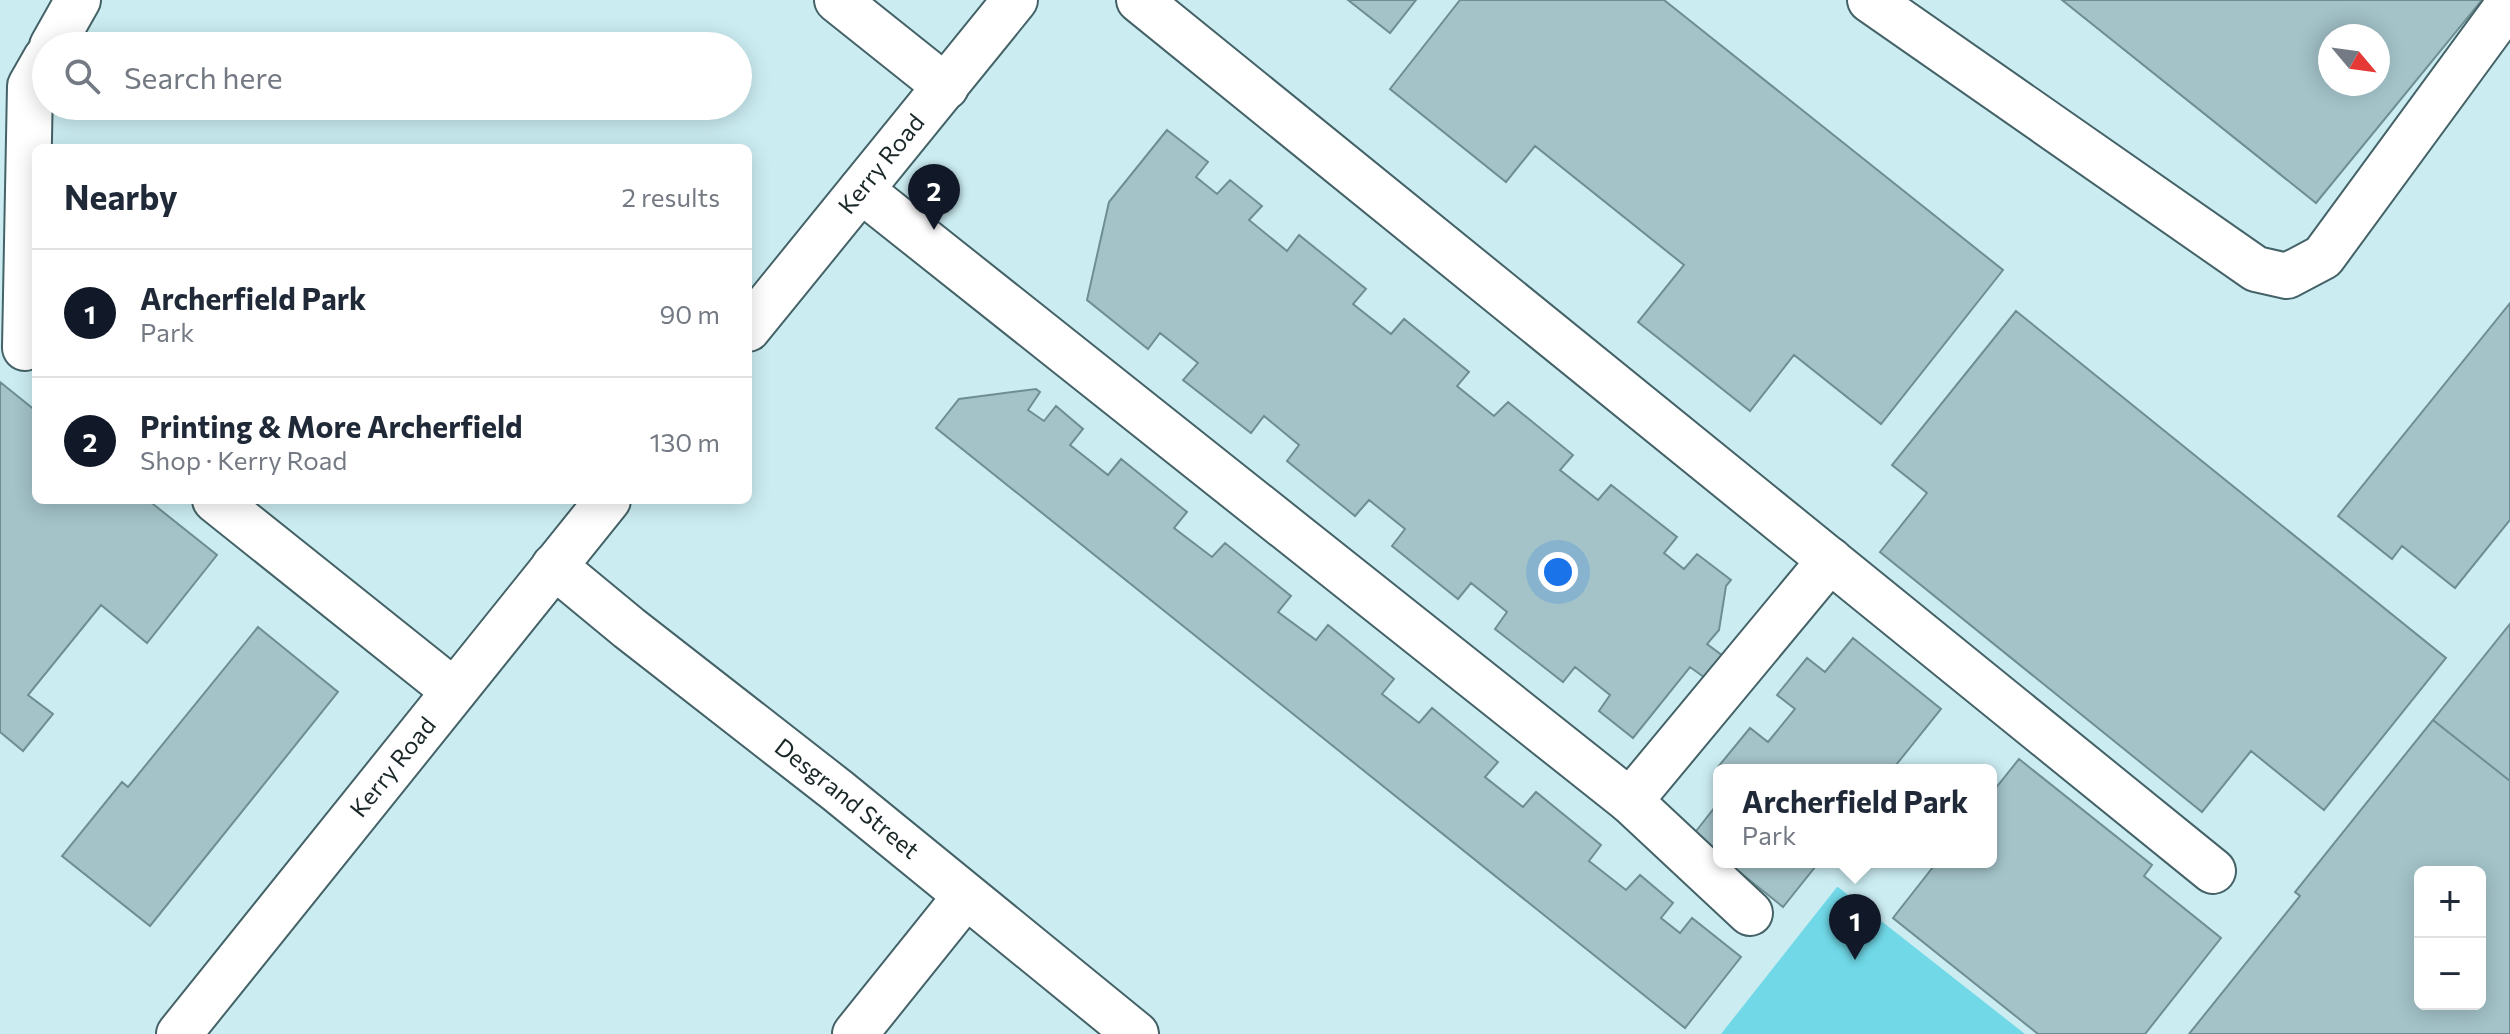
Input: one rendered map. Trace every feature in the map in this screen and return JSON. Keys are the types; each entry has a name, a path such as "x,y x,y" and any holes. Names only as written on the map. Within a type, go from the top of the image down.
{"street":[{"path":"60,32 78,0"},
{"path":"837,0 946,87"},
{"name":"Kerry Road","path":"752,324 1015,0"},
{"path":"1139,0 2213,871"},
{"path":"1870,0 2256,269 2287,276 2323,257 2510,2"},
{"path":"20,345 25,82"},
{"path":"861,190 1630,801 1750,913"},
{"path":"220,504 454,691"},
{"name":"Kerry Road","path":"179,1034 605,504"},
{"path":"1630,801 1830,560"},
{"name":"Desgrand Street","path":"554,566 838,791 1136,1034"},
{"path":"855,1034 965,897"}],"shaded area":[{"path":"1838,887 2025,1034 1721,1034"}],"building":[{"path":"1348,0 1416,0 1390,33"},
{"path":"1460,0 1664,0 2003,270 1881,424 1794,355 1750,411 1638,322 1684,265 1535,146 1506,182 1390,89"},
{"path":"2062,0 2482,0 2316,203"},
{"path":"1167,130 1208,162 1196,177 1217,194 1230,180 1262,206 1249,220 1287,251 1299,235 1366,289 1353,304 1391,334 1404,319 1469,372 1457,386 1494,416 1508,402 1573,455 1560,470 1598,500 1611,485 1677,537 1664,553 1684,569 1697,554 1731,580 1726,586 1719,630 1707,644 1723,656 1705,678 1690,667 1633,738 1599,711 1610,695 1575,667 1563,682 1495,629 1507,612 1471,583 1458,599 1392,546 1405,529 1369,500 1355,516 1287,461 1299,445 1264,416 1251,433 1183,380 1198,363 1160,333 1148,349 1087,300 1109,202"},
{"path":"2510,303 2510,520 2455,588 2402,546 2392,559 2338,516"},
{"path":"2016,311 2446,658 2324,810 2251,751 2202,812 1880,552 1927,493 1892,465"},
{"path":"0,382 32,408 32,504 153,504 217,555 147,643 101,605 28,695 53,714 23,751 0,732"},
{"path":"1036,389 1040,392 1028,410 1044,421 1056,406 1083,429 1070,445 1108,475 1121,459 1187,512 1174,528 1212,557 1225,543 1291,596 1278,612 1316,640 1328,625 1394,679 1382,694 1419,723 1432,708 1498,762 1485,777 1523,807 1536,792 1601,845 1589,861 1626,890 1640,875 1673,903 1661,918 1680,933 1692,918 1741,957 1685,1028 936,428 959,399"},
{"path":"2510,624 2510,781 2433,720"},
{"path":"258,627 338,692 150,926 62,856 122,782 128,787"},
{"path":"1853,638 1941,709 1897,764 1720,764 1750,728 1768,742 1795,709 1777,695 1807,658 1825,672"},
{"path":"2433,720 2510,781 2510,1034 2189,1034 2300,896 2295,892"},
{"path":"2019,759 2152,865 2144,876 2221,938 2145,1034 2038,1034 1893,918 1932,868 1997,868 1997,786"},
{"path":"1713,810 1713,851 1693,835"},
{"path":"1734,868 1814,868 1783,907"}],"place":[{"name":"Printing & More Archerfield","path":"934,230"},
{"name":"Archerfield Park","path":"1855,960"}]}
